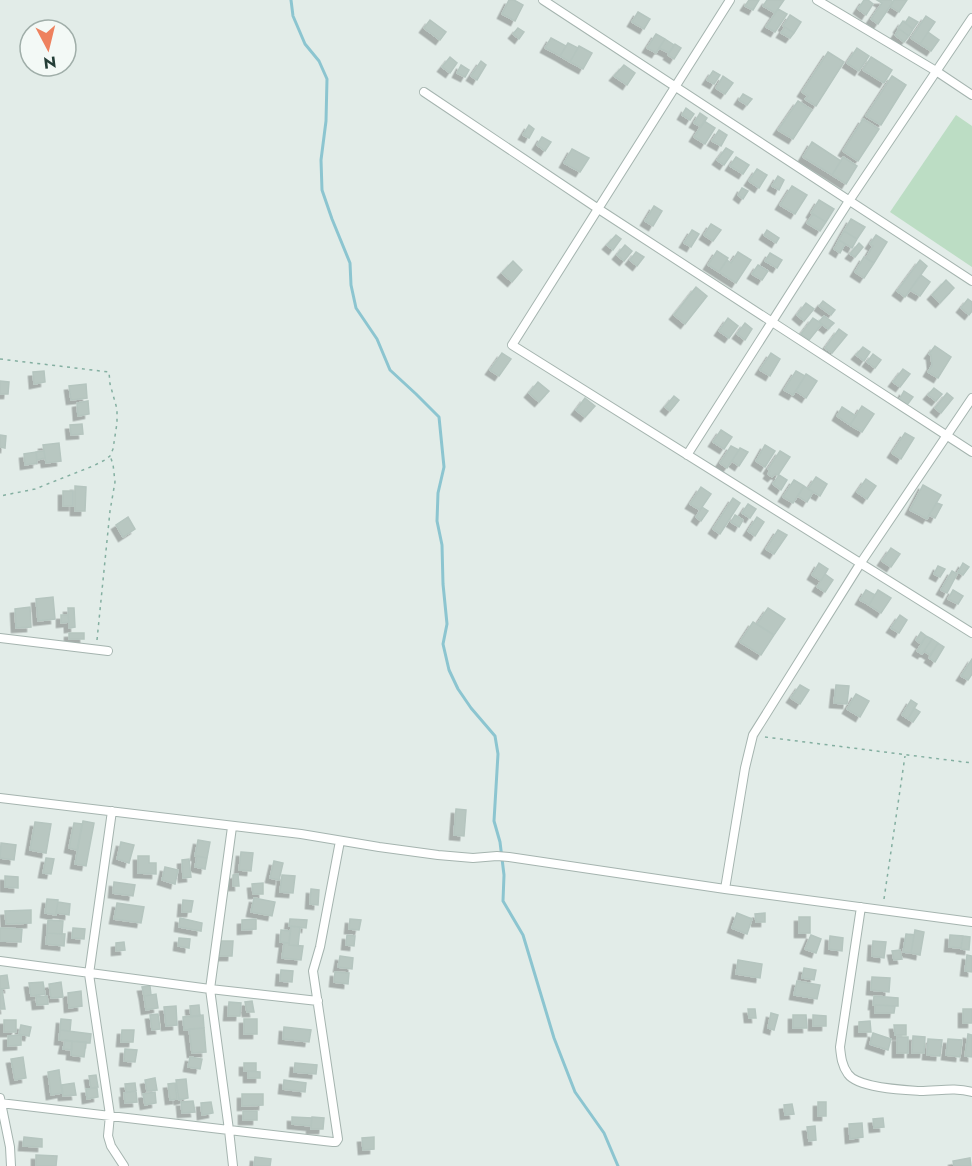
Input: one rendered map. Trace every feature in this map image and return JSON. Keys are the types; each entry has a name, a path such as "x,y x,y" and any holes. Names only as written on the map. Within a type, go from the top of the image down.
{"street":[{"path":"543,0 972,282"},
{"path":"730,0 512,345 972,633"},
{"path":"817,0 972,95"},
{"path":"687,455 849,201 972,18"},
{"path":"424,92 772,323 972,452"},
{"path":"725,889 745,768 753,735 860,564 972,398"},
{"path":"0,638 108,651"},
{"path":"0,798 301,834 438,855 473,858 509,857 972,922"},
{"path":"112,811 89,974 110,1115 108,1136 111,1146 124,1166"},
{"path":"232,826 210,989 233,1166"},
{"path":"11,1166 10,1147 0,1101 229,1130 338,1141 313,971 320,947 340,841"},
{"path":"861,907 840,1047 841,1060 846,1071 856,1082 871,1086 919,1091 963,1089 972,1092"},
{"path":"0,961 318,1001"}],"path":[{"path":"0,359 109,372 117,409 113,449 105,460 35,489 0,496"},
{"path":"97,650 110,511 115,482 110,456"},
{"path":"753,735 972,763"},
{"path":"882,910 905,755"}],"green space":[{"path":"956,115 972,126 972,267 890,212"}],"building":[{"path":"509,0 523,5 515,21 502,14"},
{"path":"749,0 759,0 753,10 745,6"},
{"path":"767,0 784,0 775,13 763,6"},
{"path":"864,0 873,4 866,15 858,9"},
{"path":"877,0 893,2 878,24 871,19 882,3"},
{"path":"894,0 907,0 899,12 890,6"},
{"path":"778,9 787,14 775,32 766,27"},
{"path":"638,12 650,19 644,29 632,22"},
{"path":"790,15 801,22 794,33 783,26"},
{"path":"926,16 935,22 920,44 911,38"},
{"path":"909,17 918,22 913,29 905,23"},
{"path":"430,20 446,32 440,40 424,28"},
{"path":"903,21 913,29 909,36 898,28"},
{"path":"785,27 794,33 790,38 781,33"},
{"path":"518,28 524,32 519,39 513,34"},
{"path":"899,29 909,36 904,42 895,35"},
{"path":"928,32 939,40 931,51 920,44"},
{"path":"656,34 665,39 656,53 647,48"},
{"path":"551,38 566,46 560,56 545,48"},
{"path":"665,39 674,45 669,53 659,48"},
{"path":"568,43 578,48 570,62 560,56"},
{"path":"675,44 681,48 674,59 668,55"},
{"path":"579,46 592,53 583,69 570,62"},
{"path":"857,48 869,56 859,71 847,63"},
{"path":"828,52 844,62 816,106 805,99 808,96 802,92"},
{"path":"450,57 457,63 450,73 442,67"},
{"path":"871,57 892,70 884,83 863,70"},
{"path":"481,61 486,65 477,80 471,76"},
{"path":"461,65 469,70 465,77 457,73"},
{"path":"624,65 635,73 627,85 614,76"},
{"path":"713,71 720,75 714,84 707,80"},
{"path":"723,76 733,83 725,94 716,88"},
{"path":"892,76 906,85 881,125 866,116"},
{"path":"743,94 752,99 747,105 739,100"},
{"path":"798,101 812,110 793,139 778,130"},
{"path":"686,108 694,114 690,120 682,115"},
{"path":"700,113 707,118 701,127 694,123"},
{"path":"863,119 879,129 858,161 843,151"},
{"path":"704,121 715,128 705,144 694,137"},
{"path":"529,125 534,129 529,138 523,135"},
{"path":"719,130 727,135 721,146 712,141"},
{"path":"542,137 551,142 545,151 537,145"},
{"path":"812,142 841,161 832,175 803,157"},
{"path":"726,148 733,152 724,165 717,160"},
{"path":"572,149 589,158 580,172 564,163"},
{"path":"736,157 749,165 743,174 730,166"},
{"path":"843,157 857,166 846,184 832,175"},
{"path":"757,169 767,175 759,188 749,181"},
{"path":"778,176 784,180 779,190 772,186"},
{"path":"792,186 807,195 795,214 780,205"},
{"path":"742,188 748,191 743,199 738,195"},
{"path":"819,200 834,209 826,222 811,213"},
{"path":"654,206 662,211 653,226 645,221"},
{"path":"813,214 826,222 820,231 807,223"},
{"path":"851,219 865,227 857,239 844,231"},
{"path":"711,224 721,230 713,241 704,235"},
{"path":"692,230 699,234 691,247 684,243"},
{"path":"767,230 779,238 776,243 764,235"},
{"path":"844,231 857,239 852,248 839,240"},
{"path":"616,235 621,239 613,250 607,245"},
{"path":"876,235 887,242 874,263 866,258 873,246 870,244"},
{"path":"839,240 845,244 840,253 834,249"},
{"path":"859,243 863,247 855,257 850,254"},
{"path":"625,245 632,251 624,261 617,255"},
{"path":"717,251 728,258 719,272 708,265"},
{"path":"636,252 644,257 637,266 630,260"},
{"path":"738,252 751,260 736,283 719,272 727,260 731,263"},
{"path":"770,253 782,260 777,268 765,261"},
{"path":"864,257 874,263 864,278 855,272"},
{"path":"920,260 927,266 905,297 897,291"},
{"path":"513,261 522,270 512,282 502,273"},
{"path":"758,265 768,271 762,280 752,274"},
{"path":"921,275 930,282 920,296 910,290"},
{"path":"946,280 954,288 940,303 932,295"},
{"path":"696,287 707,296 685,324 674,315"},
{"path":"968,299 972,302 972,311 969,315 961,308"},
{"path":"823,301 835,310 831,315 819,306"},
{"path":"806,303 814,309 804,321 797,315"},
{"path":"824,316 834,323 828,329 819,322"},
{"path":"728,318 738,326 729,338 719,331"},
{"path":"813,318 822,324 809,340 801,334"},
{"path":"745,323 752,329 745,340 737,334"},
{"path":"839,329 847,335 832,353 825,348"},
{"path":"935,346 951,357 938,378 928,372 932,365 929,354"},
{"path":"863,347 870,352 864,361 856,355"},
{"path":"502,353 511,359 499,376 490,370"},
{"path":"771,353 780,359 770,376 760,370"},
{"path":"873,354 881,360 875,368 867,362"},
{"path":"903,369 910,374 900,387 893,382"},
{"path":"44,371 45,382 34,384 33,372"},
{"path":"796,371 805,376 793,395 784,390"},
{"path":"806,374 817,381 806,398 796,391"},
{"path":"0,381 9,382 8,394 0,394"},
{"path":"538,382 549,391 539,402 529,393"},
{"path":"86,384 87,398 71,400 69,386"},
{"path":"934,388 942,394 936,401 928,395"},
{"path":"904,391 913,397 907,405 899,400"},
{"path":"947,393 953,398 941,413 935,408"},
{"path":"674,396 679,400 670,411 665,407"},
{"path":"585,398 595,406 585,417 576,410"},
{"path":"88,401 89,414 78,416 77,403"},
{"path":"862,406 874,414 862,432 850,425"},
{"path":"842,407 856,416 850,425 837,416"},
{"path":"82,424 83,434 71,435 70,425"},
{"path":"721,430 732,437 724,449 713,442"},
{"path":"905,433 914,438 901,459 892,453"},
{"path":"0,435 6,436 5,448 0,447"},
{"path":"59,443 61,461 46,463 43,445"},
{"path":"765,445 775,451 765,467 756,461"},
{"path":"731,446 739,450 727,468 720,463"},
{"path":"740,448 748,452 739,466 732,461"},
{"path":"44,451 45,458 37,460 36,452"},
{"path":"780,451 790,457 778,475 775,474 772,477 768,474 770,471 768,469"},
{"path":"36,452 37,463 25,465 24,454"},
{"path":"779,475 787,480 781,490 773,484"},
{"path":"816,477 827,484 820,496 808,489"},
{"path":"866,479 876,486 867,499 857,492"},
{"path":"794,480 804,486 793,503 783,497"},
{"path":"923,485 941,495 927,519 910,510"},
{"path":"75,486 86,487 85,511 75,511"},
{"path":"804,486 813,492 807,502 798,496"},
{"path":"701,487 711,494 700,510 690,504"},
{"path":"63,491 73,491 73,506 63,506"},
{"path":"733,498 740,503 720,534 713,529"},
{"path":"937,503 942,505 935,518 929,515"},
{"path":"748,504 756,509 750,518 742,513"},
{"path":"702,507 708,511 701,521 696,517"},
{"path":"735,515 743,520 739,527 731,522"},
{"path":"128,517 135,529 123,537 116,525"},
{"path":"757,517 764,522 755,536 748,531"},
{"path":"778,530 787,535 774,554 766,549"},
{"path":"891,548 900,554 891,567 882,561"},
{"path":"819,563 828,569 821,581 812,575"},
{"path":"963,563 969,567 963,575 958,572"},
{"path":"938,566 945,569 940,577 934,574"},
{"path":"952,571 957,574 947,593 941,590"},
{"path":"825,574 833,580 825,592 817,587"},
{"path":"866,590 875,595 869,605 860,600"},
{"path":"878,590 891,598 881,613 869,605"},
{"path":"953,590 963,596 958,604 948,599"},
{"path":"53,597 55,619 38,621 36,599"},
{"path":"30,607 31,627 16,628 15,609"},
{"path":"68,608 74,608 75,627 69,628"},
{"path":"768,608 785,619 774,635 757,624"},
{"path":"61,615 68,615 69,622 61,623"},
{"path":"900,615 907,620 899,633 891,628"},
{"path":"753,622 774,635 761,655 740,642"},
{"path":"921,632 926,636 921,644 916,640"},
{"path":"69,633 84,633 84,639 69,639"},
{"path":"926,636 932,639 922,654 917,651"},
{"path":"932,639 938,643 930,655 924,651"},
{"path":"938,643 944,647 935,662 929,658"},
{"path":"972,659 972,674 968,680 961,676"},
{"path":"800,685 809,690 800,704 791,698"},
{"path":"836,685 849,686 847,704 834,703"},
{"path":"856,694 869,701 860,717 847,709"},
{"path":"911,700 917,704 908,719 902,715"},
{"path":"914,708 920,712 913,722 908,719"},
{"path":"456,809 466,810 464,836 454,835"},
{"path":"83,821 94,823 86,866 75,864"},
{"path":"35,822 51,824 46,853 30,850"},
{"path":"74,823 82,824 77,850 69,848"},
{"path":"198,840 210,842 207,858 195,856"},
{"path":"121,842 134,845 129,863 117,859"},
{"path":"1,843 16,845 14,860 0,858"},
{"path":"241,852 253,853 251,871 239,870"},
{"path":"138,856 149,856 149,863 156,863 156,874 138,873"},
{"path":"197,856 207,858 205,869 195,867"},
{"path":"46,858 54,859 51,874 43,873"},
{"path":"189,859 191,877 183,878 182,860"},
{"path":"274,861 283,863 279,880 270,878"},
{"path":"165,867 178,870 175,884 162,880"},
{"path":"238,874 239,886 233,886 233,875"},
{"path":"282,875 295,876 293,893 280,892"},
{"path":"5,876 18,877 18,888 5,887"},
{"path":"114,882 135,885 133,896 113,893"},
{"path":"263,883 263,894 253,894 252,884"},
{"path":"311,889 319,890 318,905 310,904"},
{"path":"254,898 275,902 272,916 251,912"},
{"path":"47,899 58,900 56,915 45,913"},
{"path":"183,900 193,901 191,912 182,912"},
{"path":"58,902 70,904 69,915 56,913"},
{"path":"117,903 144,907 141,923 114,919"},
{"path":"31,910 31,923 6,924 5,911"},
{"path":"737,913 752,919 747,934 732,928"},
{"path":"765,913 765,922 756,922 755,914"},
{"path":"799,917 810,917 810,933 799,933"},
{"path":"180,918 202,923 201,931 179,927"},
{"path":"256,919 256,929 242,930 242,920"},
{"path":"290,919 307,920 306,928 289,926"},
{"path":"350,919 361,920 359,930 349,929"},
{"path":"48,920 63,921 62,934 47,933"},
{"path":"291,926 300,927 298,946 289,945"},
{"path":"0,928 22,929 21,942 0,941"},
{"path":"73,928 85,929 84,939 72,938"},
{"path":"281,930 290,931 289,943 280,942"},
{"path":"915,930 924,932 920,955 911,953"},
{"path":"47,933 65,934 64,946 46,944"},
{"path":"906,934 914,935 911,953 903,952"},
{"path":"347,935 355,936 354,946 346,945"},
{"path":"811,935 821,939 816,953 805,949"},
{"path":"950,935 963,936 961,948 949,947"},
{"path":"830,936 843,938 842,951 829,949"},
{"path":"963,936 970,937 969,950 961,949"},
{"path":"179,938 190,939 189,948 178,946"},
{"path":"219,941 233,941 232,956 218,956"},
{"path":"873,941 886,942 884,958 872,956"},
{"path":"124,942 125,950 116,951 116,943"},
{"path":"284,943 303,946 301,960 282,958"},
{"path":"900,950 902,959 894,960 892,951"},
{"path":"967,955 972,956 972,972 965,971"},
{"path":"340,956 353,958 352,969 338,967"},
{"path":"738,960 762,964 760,978 736,974"},
{"path":"804,968 816,970 814,980 802,978"},
{"path":"281,970 293,971 292,982 280,981"},
{"path":"335,972 349,973 348,984 334,982"},
{"path":"7,975 9,988 0,989 0,976"},
{"path":"872,977 890,978 889,992 871,990"},
{"path":"797,981 820,985 817,999 794,995"},
{"path":"43,982 45,994 31,996 29,983"},
{"path":"61,982 63,997 51,998 49,984"},
{"path":"150,986 151,995 144,996 142,987"},
{"path":"0,989 2,989 5,1009 0,1009"},
{"path":"81,991 82,1006 69,1008 68,993"},
{"path":"156,994 158,1008 146,1010 144,996"},
{"path":"47,996 48,1004 37,1005 36,997"},
{"path":"874,996 898,998 898,1006 873,1005"},
{"path":"252,1001 254,1012 247,1012 245,1002"},
{"path":"229,1002 241,1003 240,1016 228,1016"},
{"path":"199,1005 200,1016 191,1017 190,1006"},
{"path":"875,1005 895,1006 894,1013 875,1013"},
{"path":"176,1006 177,1025 166,1026 164,1007"},
{"path":"748,1009 755,1009 756,1018 749,1018"},
{"path":"963,1009 972,1009 972,1023 963,1023"},
{"path":"771,1013 778,1015 774,1030 768,1028"},
{"path":"158,1014 160,1029 152,1030 150,1015"},
{"path":"203,1015 204,1028 184,1030 183,1017"},
{"path":"793,1015 806,1015 807,1028 793,1028"},
{"path":"813,1015 826,1016 826,1026 813,1026"},
{"path":"61,1019 71,1020 70,1031 60,1030"},
{"path":"244,1019 257,1019 257,1034 244,1034"},
{"path":"4,1020 16,1020 16,1032 4,1032"},
{"path":"870,1021 871,1032 859,1032 859,1022"},
{"path":"21,1025 31,1027 29,1036 19,1034"},
{"path":"894,1025 906,1025 906,1035 895,1035"},
{"path":"284,1027 311,1030 309,1042 283,1039"},
{"path":"204,1028 206,1052 192,1053 189,1029"},
{"path":"60,1030 91,1034 90,1043 59,1040"},
{"path":"122,1030 134,1030 133,1042 121,1042"},
{"path":"873,1033 891,1039 888,1050 870,1044"},
{"path":"968,1034 972,1035 972,1057 965,1056"},
{"path":"21,1035 21,1045 8,1046 8,1036"},
{"path":"913,1036 925,1037 924,1053 912,1053"},
{"path":"897,1037 908,1037 908,1053 897,1053"},
{"path":"928,1039 942,1040 940,1056 927,1055"},
{"path":"948,1039 962,1040 960,1057 946,1055"},
{"path":"65,1040 72,1041 72,1050 63,1049"},
{"path":"72,1041 86,1042 84,1057 71,1055"},
{"path":"125,1049 137,1050 135,1062 124,1061"},
{"path":"23,1057 26,1078 15,1080 11,1059"},
{"path":"190,1057 202,1059 200,1069 188,1067"},
{"path":"244,1063 256,1063 256,1071 244,1071"},
{"path":"295,1063 317,1065 316,1074 294,1072"},
{"path":"59,1070 62,1093 51,1095 48,1072"},
{"path":"248,1071 260,1072 260,1078 248,1078"},
{"path":"96,1075 98,1087 91,1088 89,1076"},
{"path":"155,1078 157,1090 147,1091 145,1080"},
{"path":"186,1079 188,1098 179,1100 176,1080"},
{"path":"284,1080 306,1083 305,1092 283,1089"},
{"path":"74,1083 76,1095 63,1096 62,1085"},
{"path":"135,1083 136,1091 126,1092 125,1084"},
{"path":"175,1083 177,1099 170,1100 168,1084"},
{"path":"97,1088 98,1097 87,1099 86,1089"},
{"path":"136,1091 137,1102 125,1103 124,1093"},
{"path":"155,1092 156,1103 145,1105 143,1094"},
{"path":"242,1094 263,1094 263,1105 242,1106"},
{"path":"193,1101 195,1112 182,1113 181,1102"},
{"path":"211,1102 213,1113 202,1115 201,1103"},
{"path":"818,1102 826,1102 826,1116 818,1116"},
{"path":"792,1104 794,1114 785,1115 784,1105"},
{"path":"243,1111 257,1111 257,1120 243,1120"},
{"path":"292,1117 312,1118 311,1126 292,1124"},
{"path":"312,1117 324,1118 323,1129 311,1129"},
{"path":"883,1118 884,1127 874,1128 873,1119"},
{"path":"862,1123 863,1137 850,1139 849,1124"},
{"path":"815,1126 816,1140 809,1141 807,1127"},
{"path":"24,1137 42,1139 42,1147 23,1146"},
{"path":"374,1137 374,1149 363,1150 362,1138"},
{"path":"36,1155 57,1156 56,1166 36,1166"},
{"path":"255,1157 271,1159 270,1166 254,1166"},
{"path":"970,1158 971,1166 954,1166 953,1161"}],"waterway":[{"path":"291,0 293,16 305,44 319,61 327,79 326,121 321,160 322,190 350,263 351,285 356,308 377,339 390,370 439,417 444,467 438,493 437,521 442,545 447,624 443,644 449,670 458,689 495,736 498,754 494,821 500,842 504,875 503,901 523,935 554,1038 575,1092 604,1133 618,1166"}]}
